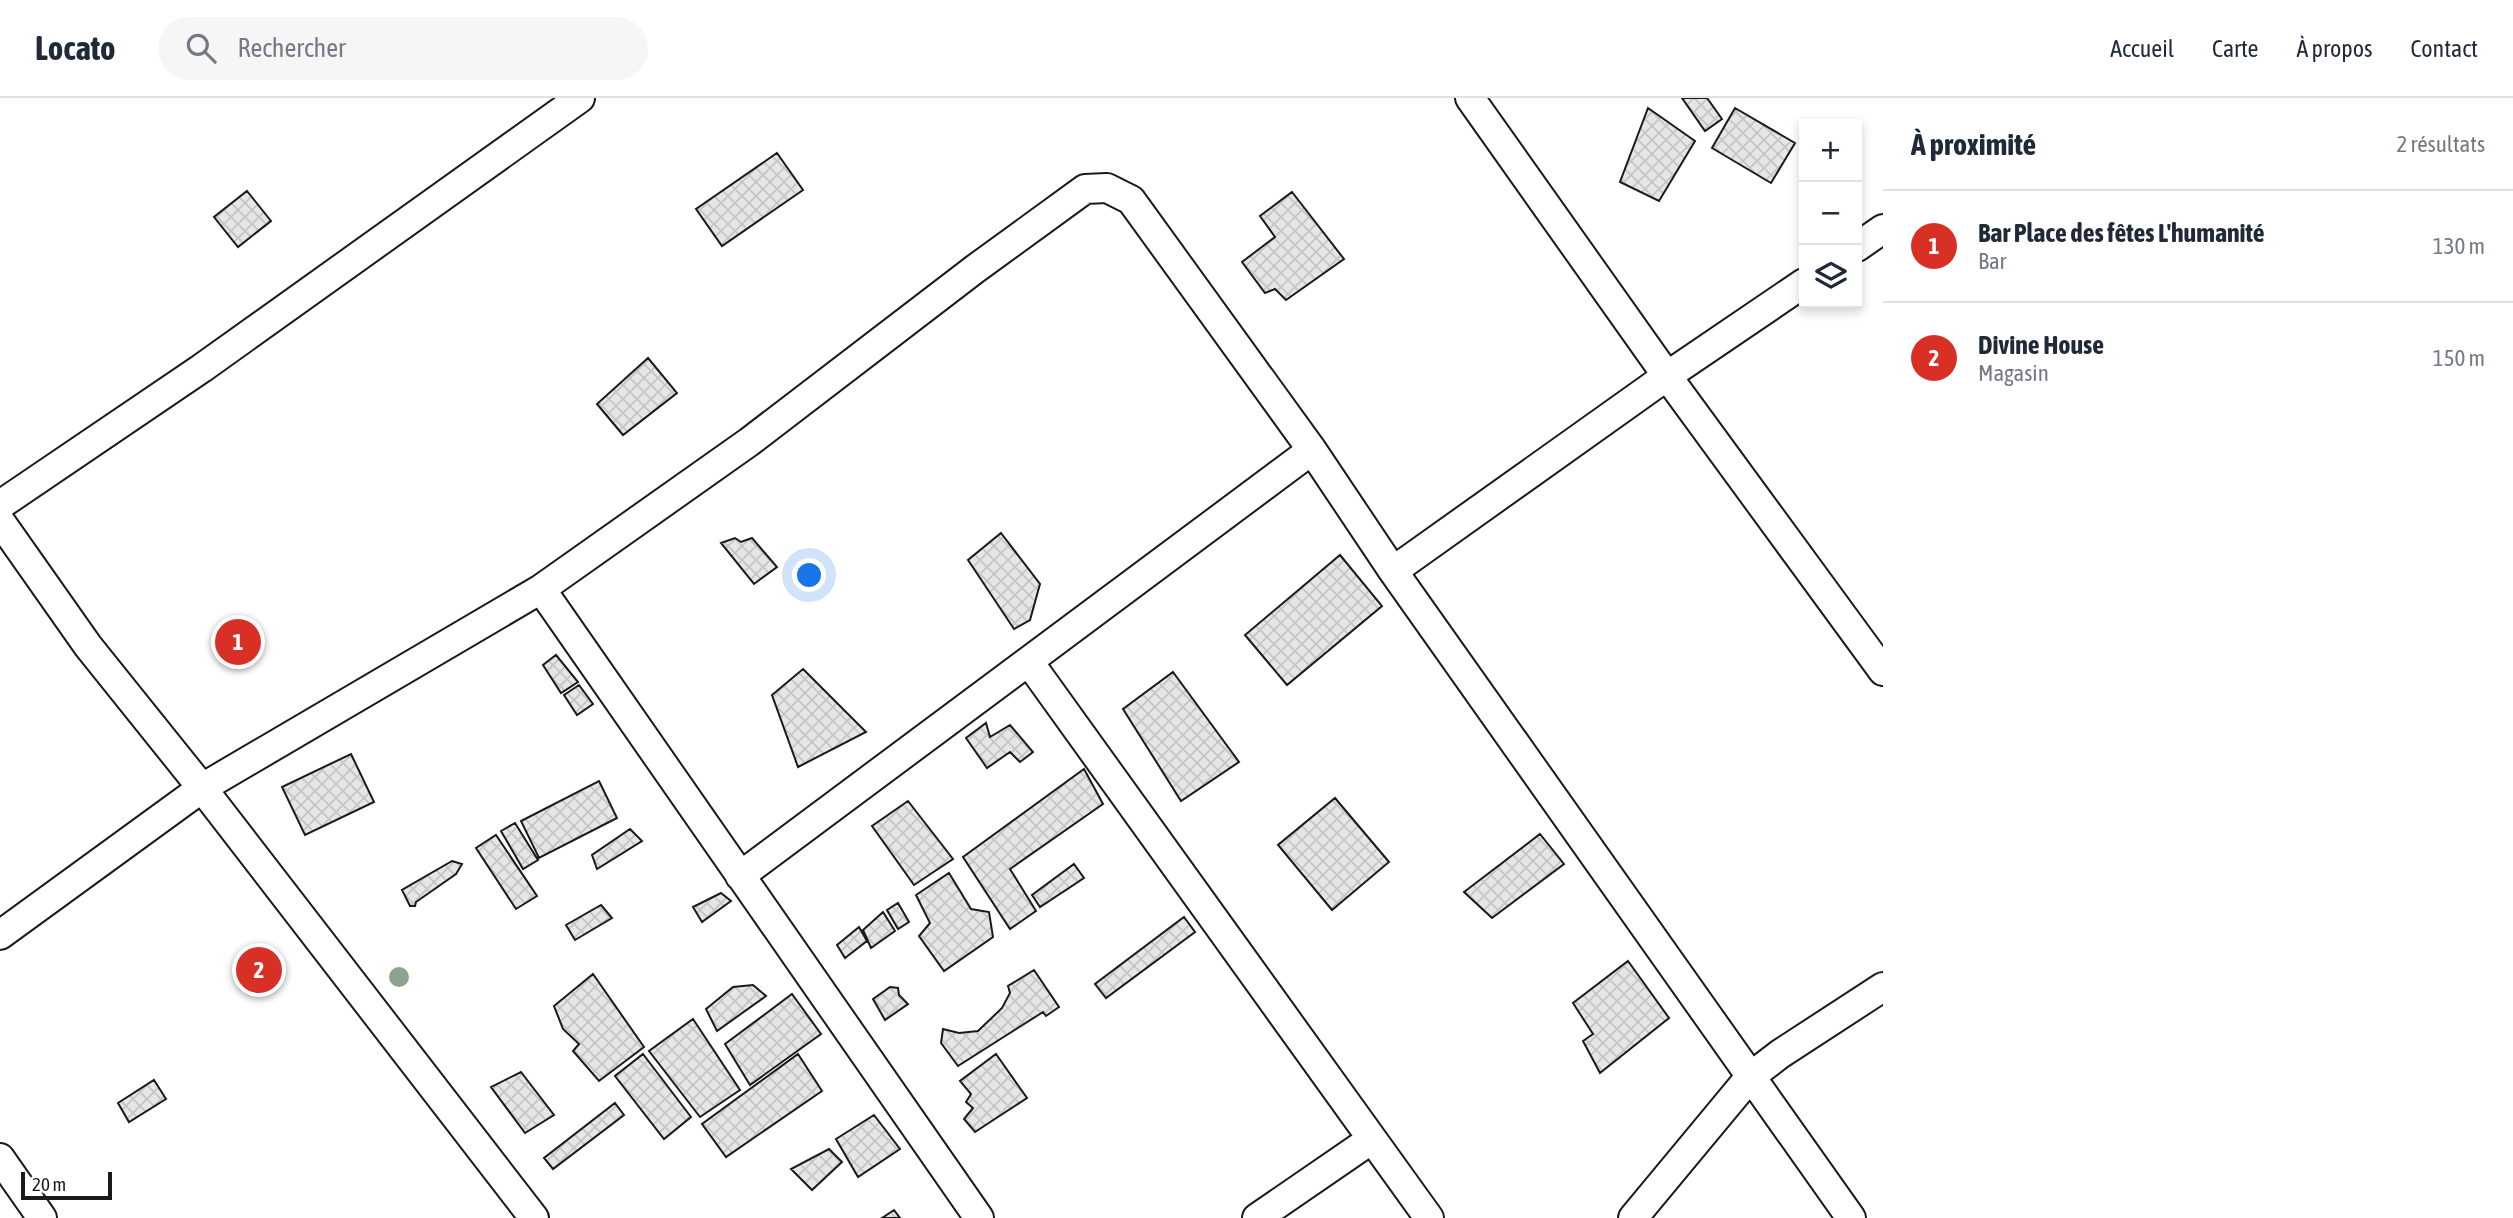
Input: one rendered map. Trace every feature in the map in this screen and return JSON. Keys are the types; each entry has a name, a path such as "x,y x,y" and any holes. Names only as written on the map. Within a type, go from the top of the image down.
{"street":[{"path":"1470,98 1667,376 1883,671"},
{"path":"0,505 202,368 578,99"},
{"path":"0,935 202,788 541,589 749,442 975,269 1085,189 1107,188 1131,200 1312,450 1393,571 1851,1218"},
{"path":"1860,245 1883,229"},
{"path":"1393,571 1667,376 1799,286"},
{"path":"740,876 1312,450"},
{"path":"0,521 88,646 202,788 534,1218"},
{"path":"541,589 979,1218"},
{"path":"1029,662 1429,1218"},
{"path":"1633,1218 1750,1077 1780,1054 1883,987"},
{"path":"1257,1218 1372,1139"},
{"path":"0,1158 42,1218"}],"building":[{"path":"1682,98 1707,98 1722,119 1705,131"},
{"path":"1648,108 1695,141 1659,201 1620,182"},
{"path":"1735,108 1795,143 1771,183 1712,148"},
{"path":"777,153 803,190 722,246 696,209"},
{"path":"247,191 271,221 238,247 214,217"},
{"path":"1292,192 1344,259 1286,300 1275,289 1265,293 1242,262 1275,237 1260,216"},
{"path":"648,358 677,393 623,435 597,404"},
{"path":"1001,533 1040,584 1030,620 1014,629 968,560"},
{"path":"735,538 741,542 752,538 777,567 754,584 721,543"},
{"path":"1340,555 1382,606 1287,685 1245,635"},
{"path":"556,655 578,682 561,693 543,665"},
{"path":"803,669 866,732 798,767 772,695"},
{"path":"1173,672 1239,762 1181,801 1123,709"},
{"path":"579,685 593,704 577,715 564,695"},
{"path":"986,723 990,737 1010,725 1033,752 1020,762 1010,752 987,768 966,738"},
{"path":"351,754 374,802 305,835 282,787"},
{"path":"1084,769 1103,804 1010,869 1036,911 1010,929 963,857"},
{"path":"599,781 617,818 539,858 521,821"},
{"path":"1335,798 1389,862 1332,910 1278,845"},
{"path":"908,801 953,859 914,885 872,826"},
{"path":"515,823 538,860 523,869 501,831"},
{"path":"630,829 642,841 597,869 592,855"},
{"path":"1540,834 1564,864 1492,918 1464,892"},
{"path":"496,835 537,896 516,909 476,848"},
{"path":"452,861 462,864 456,874 416,902 415,906 410,906 402,890"},
{"path":"1074,864 1084,878 1040,907 1032,895"},
{"path":"949,873 971,909 989,912 993,937 944,971 919,936 930,923 916,895"},
{"path":"721,893 731,901 702,922 693,907"},
{"path":"898,903 909,922 898,929 887,910"},
{"path":"601,905 612,918 575,940 566,925"},
{"path":"883,912 895,931 871,948 863,930"},
{"path":"1184,917 1195,932 1106,998 1095,984"},
{"path":"859,927 867,941 845,958 837,945"},
{"path":"1628,961 1669,1018 1600,1073 1583,1041 1593,1034 1573,1003"},
{"path":"1034,970 1059,1007 1046,1016 1043,1012 958,1066 941,1043 943,1029 959,1033 978,1031 1002,1008 1010,993 1008,986"},
{"path":"593,974 644,1047 599,1081 573,1051 579,1044 563,1029 554,1006"},
{"path":"753,985 766,996 717,1031 706,1009 733,987"},
{"path":"890,987 898,988 899,995 908,1004 885,1020 873,999"},
{"path":"792,994 821,1034 750,1085 725,1044"},
{"path":"693,1019 740,1090 700,1117 649,1051"},
{"path":"643,1054 691,1117 664,1139 615,1076"},
{"path":"798,1054 822,1091 726,1157 702,1124"},
{"path":"996,1054 1027,1098 975,1132 964,1119 973,1108 966,1102 971,1094 960,1081"},
{"path":"521,1072 554,1115 525,1133 491,1087"},
{"path":"154,1080 166,1099 129,1122 118,1103"},
{"path":"615,1103 624,1115 553,1169 544,1158"},
{"path":"874,1115 900,1149 858,1177 836,1139"},
{"path":"829,1149 842,1162 812,1190 791,1169"},
{"path":"894,1210 900,1218 882,1218"}],"place":[{"name":"Bar Place des fêtes L'humanité","path":"238,642"},
{"name":"Divine House","path":"259,970"}]}
